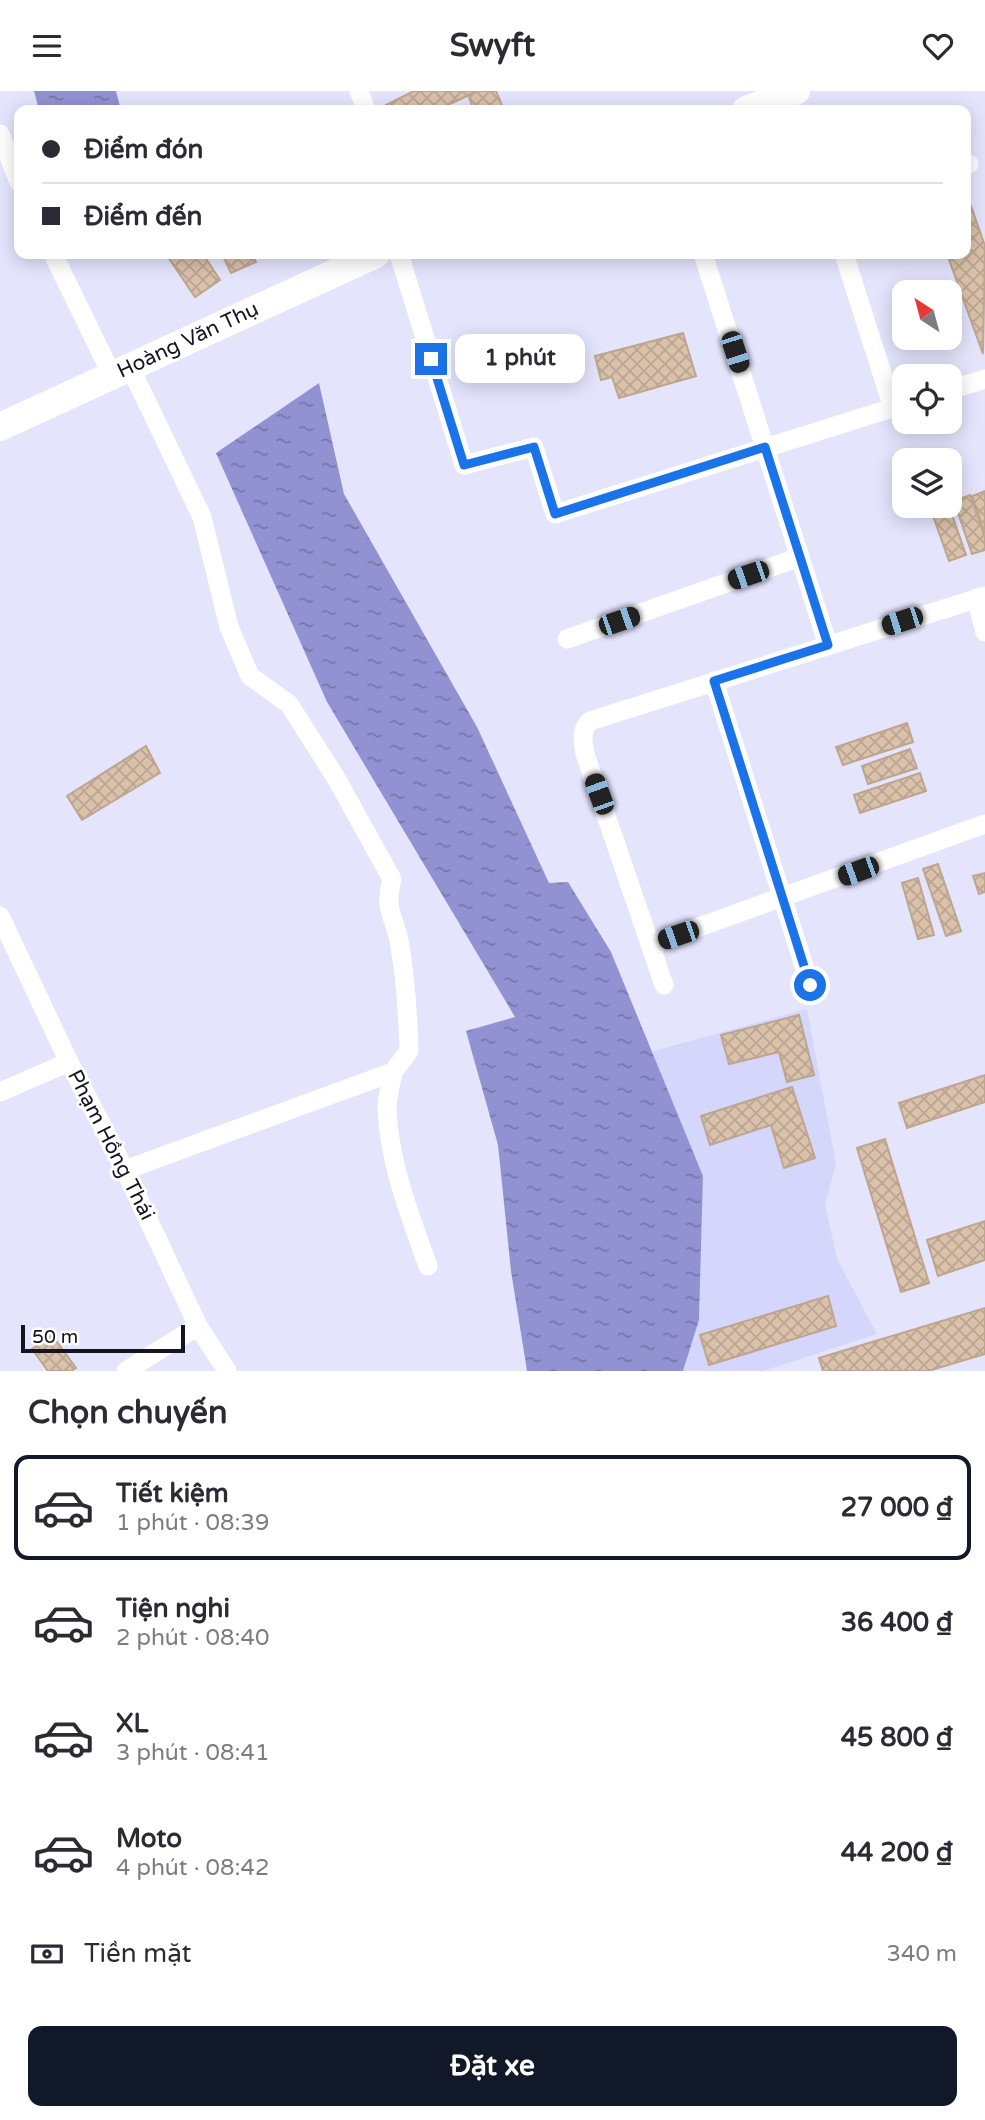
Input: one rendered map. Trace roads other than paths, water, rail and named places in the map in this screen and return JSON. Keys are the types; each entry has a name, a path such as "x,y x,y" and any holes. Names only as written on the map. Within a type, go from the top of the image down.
{"main road":[{"path":"759,105 796,91"},
{"name":"Hoàng Văn Thụ","path":"0,427 365,259"}],"street":[{"path":"0,134 14,169"},
{"path":"56,259 202,517 229,627 250,676 289,704 336,778 392,879 386,902 399,938 407,992 409,1051 393,1072 387,1106 390,1140 408,1210 428,1266"},
{"path":"401,259 464,465 534,447 555,514 892,408"},
{"path":"708,259 828,645"},
{"path":"846,259 892,387"},
{"path":"962,386 985,379"},
{"path":"567,639 800,557"},
{"path":"664,985 584,754 582,732 590,721 980,597 985,632"},
{"path":"714,681 810,985"},
{"path":"652,944 985,824"},
{"name":"Phạm Hồng Thái","path":"0,916 69,1062 125,1170 198,1326 227,1371"},
{"path":"0,1092 69,1062"},
{"path":"125,1170 393,1072"},
{"path":"126,1371 198,1326"}],"water":[{"path":"34,91 116,91 120,105 38,105"},
{"path":"319,383 344,494 477,727 549,883 568,882 611,952 703,1176 699,1320 683,1371 527,1371 511,1271 498,1145 466,1031 515,1017 327,702 216,453"}]}
